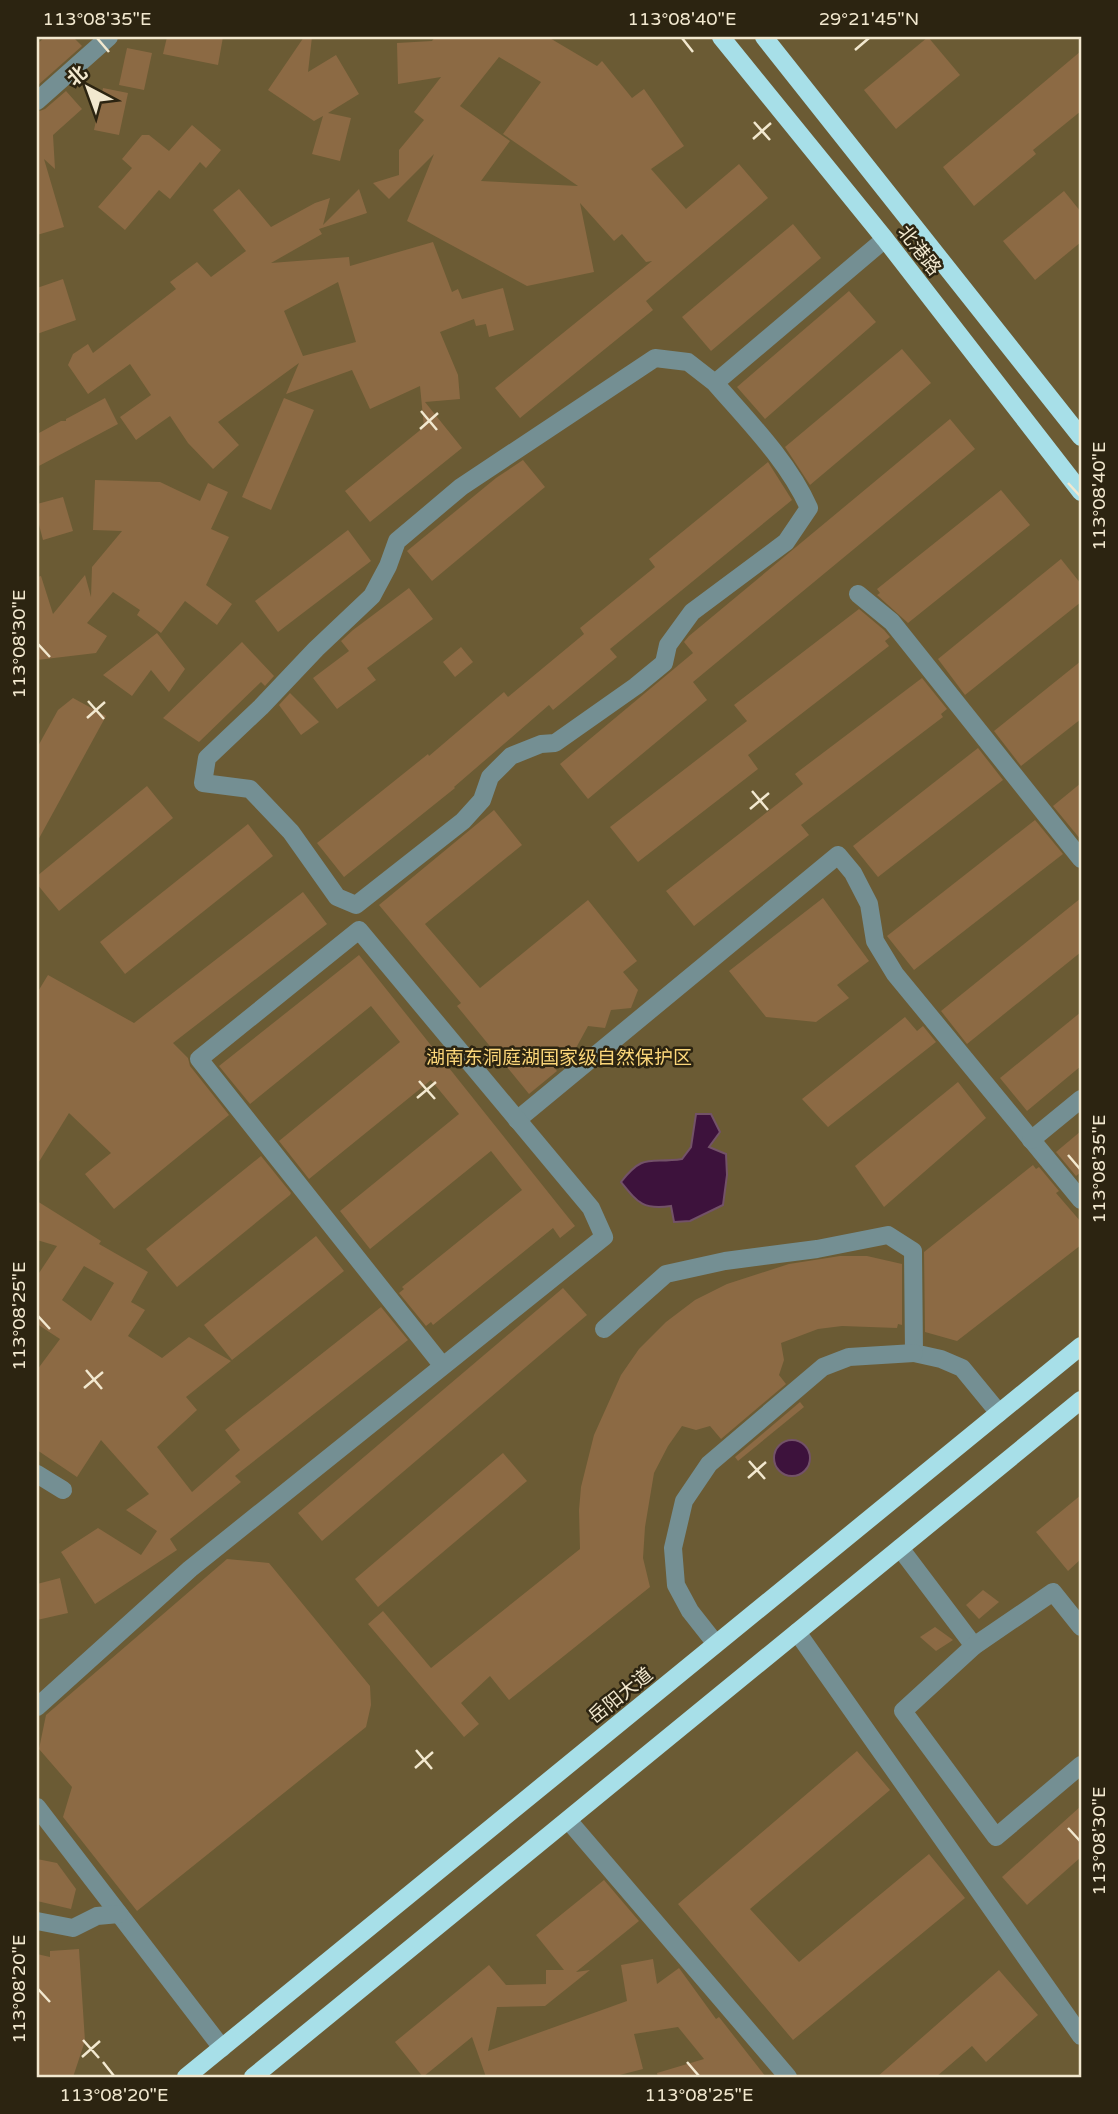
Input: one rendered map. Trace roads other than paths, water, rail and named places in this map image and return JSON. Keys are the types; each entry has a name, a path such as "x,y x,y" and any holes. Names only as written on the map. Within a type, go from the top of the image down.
{"main road":[{"name":"北港路","path":"721,37 885,239 1081,492"},
{"name":"北港路","path":"764,37 1081,437"},
{"name":"岳阳大道","path":"186,2077 1081,1346"},
{"path":"253,2077 1081,1400"}],"street":[{"path":"37,101 99,40"},
{"path":"715,383 885,239"},
{"path":"655,358 688,362 715,383 758,433 800,487 809,508 786,542 692,612 668,645 664,663 636,687 555,743 541,744 511,756 490,777 482,800 463,821 356,905 337,897 290,832 250,789 203,783 207,758 372,596 388,566 397,541 461,487 655,358"},
{"path":"858,594 892,622 1081,859"},
{"path":"517,1120 838,855 853,873 869,904 875,940 895,974 1081,1200"},
{"path":"37,1707 190,1569 604,1237 591,1208 359,930 356,905"},
{"path":"359,930 199,1059 442,1365"},
{"path":"1031,1140 1081,1098"},
{"path":"604,1329 666,1274 726,1261 817,1249 888,1235 913,1251 914,1353"},
{"path":"716,1644 690,1611 676,1584 673,1548 684,1501 709,1464 823,1367 849,1357 914,1353 941,1359 962,1368 999,1413"},
{"path":"37,1474 63,1490"},
{"path":"900,1548 974,1646"},
{"path":"1081,1627 1054,1592 974,1646 903,1711 996,1837 1081,1765"},
{"path":"797,1632 1081,2036"},
{"path":"37,1807 222,2048"},
{"path":"568,1819 788,2077"},
{"path":"37,1921 73,1928 97,1916 119,1914"}],"park label":[{"name":"湖南东洞庭湖国家级自然保护区","path":"559,1057"}]}
